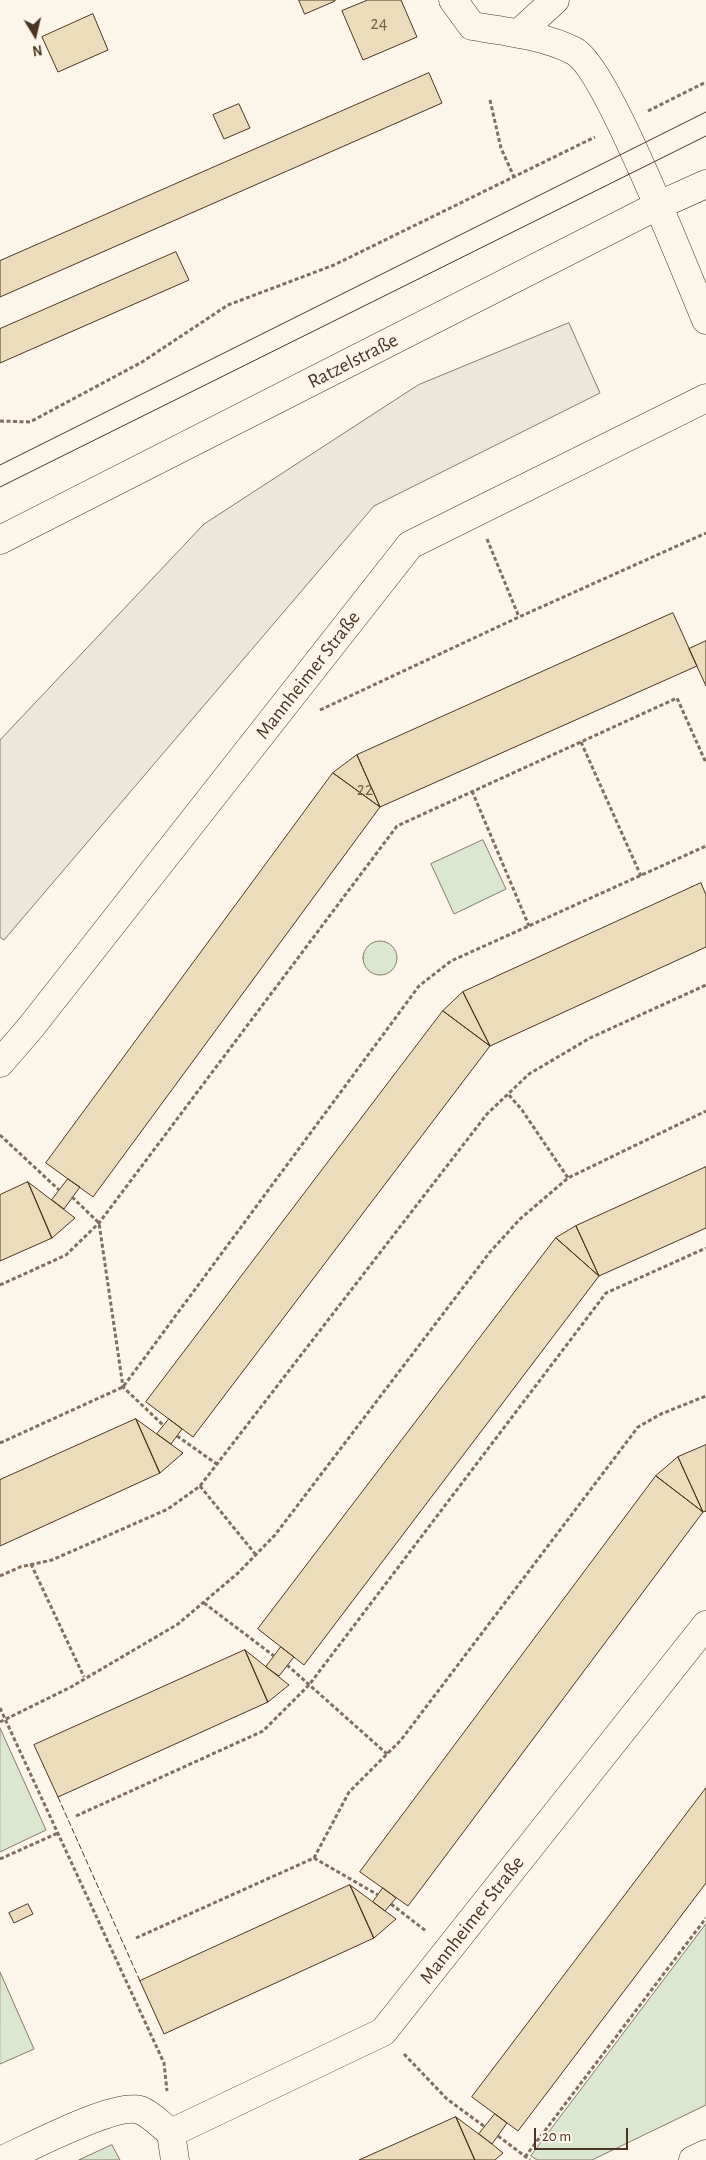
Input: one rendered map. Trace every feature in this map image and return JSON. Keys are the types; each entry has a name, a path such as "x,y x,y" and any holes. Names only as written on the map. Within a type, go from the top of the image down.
{"street":[{"path":"454,0 472,26 519,33 576,52 587,64 622,124 706,320"},
{"path":"519,33 555,0"},
{"name":"Ratzelstraße","path":"0,540 657,206 706,184"},
{"name":"Mannheimer Straße","path":"0,1063 32,1027 410,545 706,398"},
{"name":"Mannheimer Straße","path":"171,2133 383,2032 706,1625"},
{"path":"2,2160 106,2114 125,2108 141,2110 171,2133 175,2160"},
{"path":"693,2160 706,2154"}],"path":[{"path":"0,421 30,422 142,362 228,305 334,265 706,82"},
{"path":"490,100 501,148 514,177"},
{"path":"476,513 519,617"},
{"path":"318,711 519,617 706,533"},
{"path":"0,1285 66,1255 99,1223 397,826 677,698 706,763"},
{"path":"581,742 641,876"},
{"path":"472,791 529,926"},
{"path":"0,1443 123,1387 420,986 451,961 706,846"},
{"path":"0,1576 31,1564 52,1560 168,1509 200,1486 487,1114 529,1074 590,1038 706,985"},
{"path":"509,1095 522,1110 568,1178"},
{"path":"0,1722 71,1687 84,1677 178,1624 204,1603 275,1535 490,1252 520,1219 568,1178 706,1111"},
{"path":"0,1135 60,1190"},
{"path":"72,1197 99,1223 123,1387 164,1426"},
{"path":"76,1816 263,1731 309,1685 606,1293 706,1248"},
{"path":"136,1938 314,1858 349,1792 401,1740 617,1452 638,1427 661,1414 706,1396"},
{"path":"177,1436 218,1465"},
{"path":"200,1486 256,1555"},
{"path":"31,1564 84,1677"},
{"path":"204,1603 274,1656"},
{"path":"287,1665 387,1754"},
{"path":"0,1708 164,2063 171,2133"},
{"path":"0,1859 58,1833"},
{"path":"314,1858 378,1895"},
{"path":"391,1904 450,1949"},
{"path":"525,2156 706,1918"},
{"path":"383,2032 447,2099 485,2127"},
{"path":"498,2136 530,2160"}],"green space":[{"path":"483,840 506,889 454,914 431,864"},
{"path":"380,941 392,946 397,958 392,970 380,975 368,970 363,958 368,946"},
{"path":"0,1728 46,1830 0,1852"},
{"path":"706,1924 706,2105 592,2160 537,2160 531,2156"},
{"path":"0,1972 34,2049 0,2064"},
{"path":"112,2145 120,2160 79,2160"}],"shaded area":[{"path":"569,323 600,393 374,506 4,940 0,937 0,740 204,524 418,385"}],"building":[{"path":"299,0 335,0 335,1 305,14"},
{"path":"368,0 401,0 417,37 363,60 342,11"},
{"path":"93,14 108,50 58,72 42,37"},
{"path":"429,73 442,103 0,297 0,261"},
{"path":"239,104 250,128 224,139 213,115"},
{"path":"176,252 189,280 0,363 0,329"},
{"path":"673,613 697,666 380,807 357,755"},
{"path":"706,641 706,686 689,649"},
{"path":"357,755 380,807 333,773"},
{"path":"333,773 380,807 93,1197 46,1163"},
{"path":"701,883 706,895 706,947 490,1046 463,992"},
{"path":"463,992 490,1046 443,1011"},
{"path":"443,1011 490,1046 193,1437 146,1402"},
{"path":"706,1167 706,1228 599,1276 576,1226"},
{"path":"68,1179 80,1187 64,1209 52,1200"},
{"path":"28,1182 52,1238 0,1261 0,1195"},
{"path":"28,1182 75,1218 52,1238"},
{"path":"576,1226 599,1276 556,1238"},
{"path":"556,1238 599,1276 304,1665 258,1629"},
{"path":"136,1419 160,1473 0,1546 0,1480"},
{"path":"136,1419 183,1453 160,1473"},
{"path":"169,1419 182,1429 171,1444 157,1434"},
{"path":"706,1445 706,1511 703,1512 678,1457"},
{"path":"678,1457 703,1512 656,1476"},
{"path":"656,1476 703,1512 408,1906 360,1872"},
{"path":"281,1647 294,1657 279,1676 266,1667"},
{"path":"245,1650 289,1685 268,1702"},
{"path":"245,1650 268,1702 58,1797 34,1745"},
{"path":"706,1788 706,1883 518,2131 472,2097"},
{"path":"350,1885 396,1919 374,1938"},
{"path":"350,1885 374,1938 164,2034 140,1981"},
{"path":"383,1888 396,1898 385,1911 373,1902"},
{"path":"28,1904 33,1914 14,1923 9,1913"},
{"path":"495,2114 507,2123 492,2144 479,2134"},
{"path":"456,2117 503,2153 495,2160 475,2160"},
{"path":"456,2117 475,2160 359,2160 435,2126"}],"tram line":[{"path":"0,465 706,112"},
{"path":"0,487 706,136"}],"fence":[{"path":"58,1797 140,1981"}]}
